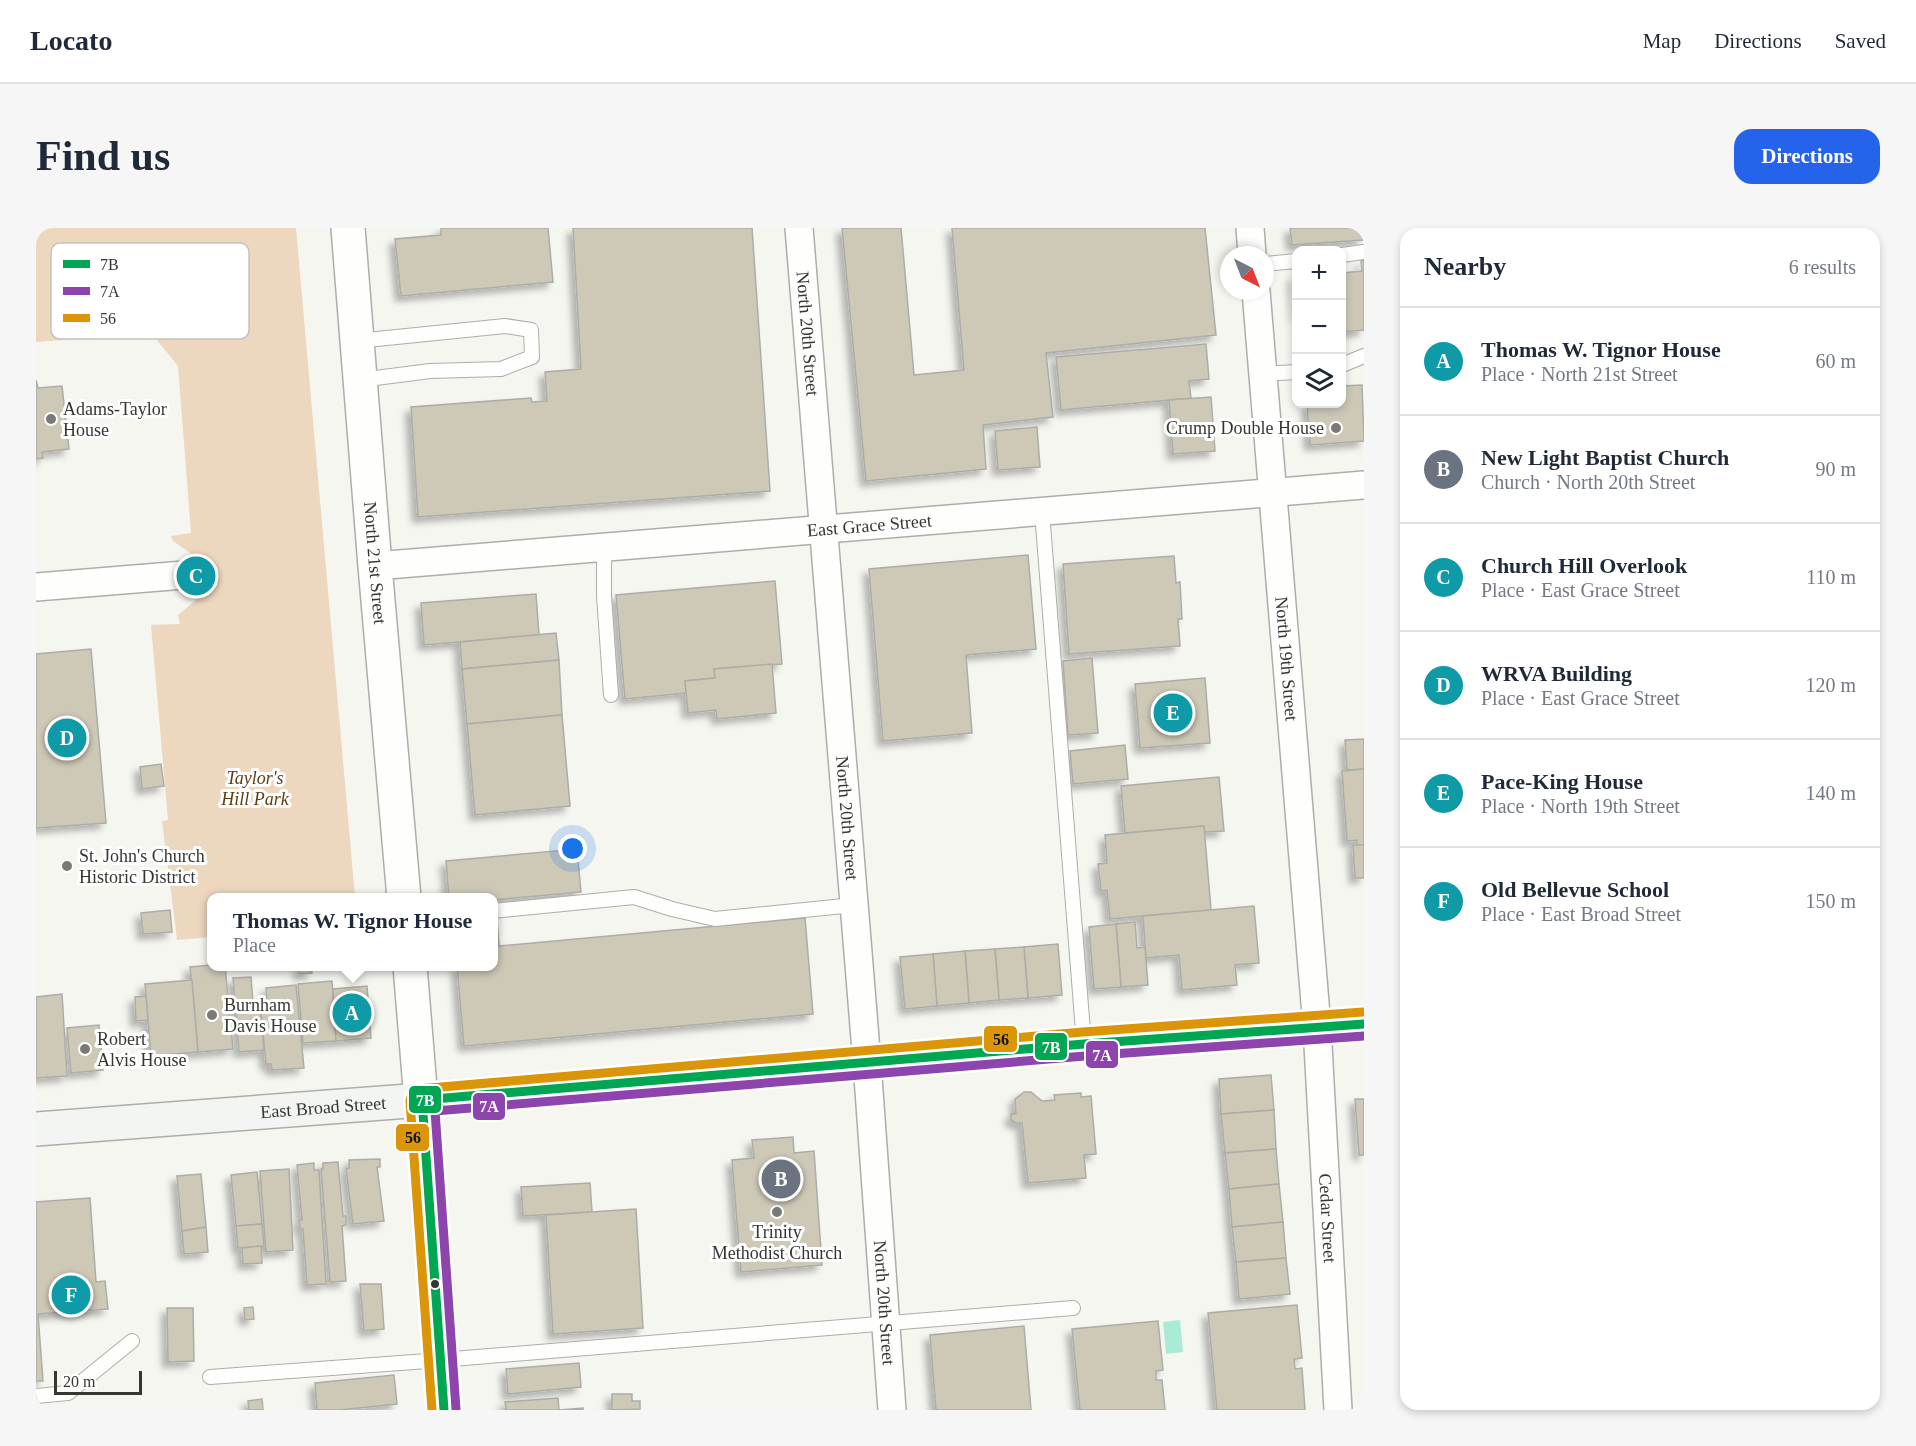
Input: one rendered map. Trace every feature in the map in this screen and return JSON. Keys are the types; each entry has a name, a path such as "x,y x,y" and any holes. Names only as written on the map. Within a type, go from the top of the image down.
{"main road":[{"name":"East Broad Street","path":"36,1129 422,1100 1084,1044 1364,1024"}],"street":[{"name":"North 21st Street","path":"348,228 404,893"},
{"name":"North 20th Street","path":"799,228 867,1063 892,1410"},
{"path":"1250,228 1251,246"},
{"name":"North 19th Street","path":"1257,300 1317,1027"},
{"name":"East Grace Street","path":"375,566 1364,485"},
{"path":"36,587 184,575"},
{"path":"410,971 444,1410"},
{"name":"Cedar Street","path":"1317,1027 1338,1410"}],"lane":[{"path":"1346,254 1364,252"},
{"path":"1274,263 1292,261"},
{"path":"357,341 505,326 531,330 532,357 501,369 430,371 360,380"},
{"path":"1346,363 1364,356"},
{"path":"1263,374 1292,372"},
{"path":"1042,512 1084,1044"},
{"path":"604,547 604,596 611,695"},
{"path":"498,911 634,897 715,919 854,905"},
{"path":"210,1377 1073,1308"},
{"path":"36,1396 68,1393 132,1341"}],"green space":[{"name":"Taylor's Hill Park","path":"36,228 296,228 355,893 207,893 207,937 177,940 162,821 168,820 151,625 180,624 178,615 196,600 201,579 193,555 173,541 171,536 191,533 178,366 156,339 249,339 249,243 51,243 51,339 77,339 36,342"}],"shaded area":[{"path":"1180,1320 1183,1352 1166,1354 1163,1322"}],"building":[{"path":"441,228 548,228 553,282 401,296 395,239 441,235"},
{"path":"573,228 752,228 770,491 418,517 411,407 531,398 532,402 547,401 545,372 581,369"},
{"path":"842,228 901,228 914,375 964,370 952,228 1205,228 1216,335 1046,353 1053,417 983,425 986,469 866,481"},
{"path":"1290,228 1362,228 1363,240 1292,245"},
{"path":"1364,260 1364,330 1346,332 1346,273 1362,271 1361,261"},
{"path":"1206,344 1209,379 1189,381 1191,398 1061,410 1056,357"},
{"name":"Adams-Taylor House","path":"36,380 38,388 62,386 69,449 42,452 43,458 36,459"},
{"name":"Crump Double House","path":"1362,385 1364,441 1310,445 1307,408 1346,408 1346,386"},
{"path":"1211,397 1215,451 1173,454 1169,400"},
{"path":"1037,427 1040,467 998,470 995,431"},
{"path":"1028,555 1036,649 966,655 972,733 883,741 869,569"},
{"path":"1174,556 1176,583 1180,582 1182,619 1178,619 1180,646 1069,654 1063,564"},
{"path":"775,581 782,664 714,669 715,678 685,681 686,693 625,699 616,595"},
{"path":"536,594 539,635 424,645 421,603"},
{"path":"556,633 559,660 462,669 460,642"},
{"path":"91,649 106,823 36,828 36,654"},
{"path":"1092,658 1098,733 1068,735 1063,661"},
{"path":"559,660 562,715 467,724 462,669"},
{"path":"772,664 776,713 717,719 716,710 688,713 685,681 715,678 714,669"},
{"path":"1205,678 1210,743 1140,748 1135,684"},
{"path":"562,715 570,806 475,815 467,724"},
{"path":"1364,739 1364,769 1347,770 1345,740"},
{"path":"1125,745 1128,779 1073,784 1070,751"},
{"path":"161,764 164,786 142,789 140,767"},
{"path":"1364,769 1364,845 1357,846 1357,840 1347,841 1342,771"},
{"path":"1219,777 1224,831 1204,832 1204,826 1125,833 1121,786"},
{"path":"1204,826 1211,910 1110,919 1107,890 1101,891 1098,864 1107,863 1105,835"},
{"path":"1353,845 1364,845 1364,878 1355,878"},
{"path":"577,849 581,892 498,900 498,893 449,893 446,861"},
{"path":"1254,906 1259,963 1235,965 1237,985 1182,990 1179,955 1146,958 1143,916"},
{"path":"170,910 172,932 143,934 141,913"},
{"path":"805,918 813,1014 464,1046 457,971 498,971 498,933 499,946"},
{"path":"1135,922 1137,948 1145,947 1148,985 1121,987 1116,924"},
{"path":"1116,924 1121,987 1094,989 1089,927"},
{"path":"1058,944 1062,995 1028,998 1024,947"},
{"path":"1024,947 1028,998 999,1000 995,949"},
{"path":"995,949 999,1000 969,1003 965,951"},
{"path":"965,951 969,1003 937,1006 933,954"},
{"path":"933,954 937,1006 905,1009 900,957"},
{"name":"Burnham Davis House","path":"207,965 207,971 225,971 233,1049 198,1052 190,967"},
{"path":"299,971 312,971 312,973 299,974"},
{"path":"251,977 253,1003 260,1003 264,1050 239,1052 233,978"},
{"path":"192,980 198,1052 151,1056 145,984"},
{"path":"332,981 336,1041 303,1043 298,984"},
{"path":"296,985 304,1068 272,1070 271,1064 266,1064 260,1002 267,1001 266,988"},
{"path":"367,986 371,1038 336,1041 333,989"},
{"path":"62,994 67,1076 36,1078 36,997"},
{"path":"146,996 148,1020 136,1021 135,997"},
{"name":"Robert Alvis House","path":"99,1025 103,1070 71,1073 67,1028"},
{"path":"1271,1075 1274,1110 1221,1114 1219,1079"},
{"path":"1024,1092 1031,1092 1042,1101 1055,1100 1054,1095 1081,1093 1081,1097 1091,1096 1096,1154 1084,1155 1086,1178 1028,1183 1022,1123 1011,1120 1011,1114 1016,1114 1015,1099"},
{"path":"1355,1099 1364,1099 1364,1155 1359,1155"},
{"path":"1274,1110 1276,1149 1225,1153 1221,1114"},
{"name":"Trinity Methodist Church","path":"793,1137 794,1153 814,1151 822,1265 741,1272 732,1160 754,1158 752,1140"},
{"path":"1276,1149 1279,1184 1229,1189 1225,1153"},
{"path":"380,1159 380,1167 377,1167 384,1221 353,1224 346,1169 349,1168 349,1160"},
{"path":"338,1162 343,1216 346,1216 346,1225 342,1226 346,1281 330,1282 321,1169 323,1169 323,1163"},
{"path":"314,1163 314,1170 319,1170 326,1284 307,1285 303,1229 300,1229 299,1220 302,1220 297,1165"},
{"path":"289,1169 293,1250 266,1252 260,1171"},
{"path":"257,1172 262,1224 236,1226 231,1175"},
{"path":"201,1174 206,1227 182,1231 177,1176"},
{"path":"590,1183 592,1212 523,1216 521,1187"},
{"path":"1279,1184 1283,1222 1232,1227 1229,1189"},
{"path":"90,1198 96,1282 105,1281 108,1309 38,1314 43,1381 36,1381 36,1202"},
{"path":"636,1209 643,1328 553,1334 546,1215"},
{"path":"1283,1222 1286,1258 1236,1262 1232,1227"},
{"path":"262,1224 264,1246 238,1248 236,1226"},
{"path":"206,1227 208,1252 184,1254 182,1231"},
{"path":"261,1246 262,1263 243,1264 242,1248"},
{"path":"1286,1258 1290,1294 1239,1299 1236,1262"},
{"path":"360,1284 381,1284 384,1329 364,1331"},
{"path":"1297,1305 1302,1358 1294,1359 1295,1369 1302,1368 1305,1410 1217,1410 1208,1313"},
{"path":"253,1307 254,1319 245,1320 244,1308"},
{"path":"167,1308 193,1308 194,1361 168,1362"},
{"path":"1158,1321 1163,1370 1156,1371 1156,1380 1162,1380 1165,1410 1080,1410 1072,1329"},
{"path":"1024,1326 1031,1410 936,1410 930,1335"},
{"path":"579,1363 581,1387 508,1394 506,1369"},
{"path":"394,1375 397,1404 317,1410 315,1383"},
{"path":"612,1394 632,1394 632,1401 640,1401 640,1409 612,1410"},
{"path":"558,1398 559,1410 506,1410 505,1402"},
{"path":"262,1399 263,1410 249,1410 248,1401"},
{"path":"583,1408 583,1410 559,1410"}],"transit line":[{"name":"56","path":"432,1410 410,1101 412,1093 418,1089 1083,1032 1363,1012"},
{"name":"7B","path":"444,1410 422,1100 1084,1044 1364,1024"},
{"name":"7A","path":"456,1409 435,1111 1085,1056 1364,1036"}],"place":[{"name":"Adams-Taylor House","path":"51,419"},
{"name":"Crump Double House","path":"1336,428"},
{"name":"Church Hill Overlook","path":"196,576"},
{"name":"Pace-King House","path":"1173,713"},
{"name":"WRVA Building","path":"67,738"},
{"name":"St. John's Church Historic District","path":"67,866"},
{"name":"Thomas W. Tignor House","path":"352,1013"},
{"name":"Burnham Davis House","path":"212,1015"},
{"name":"Robert Alvis House","path":"85,1049"},
{"name":"New Light Baptist Church","path":"781,1179"},
{"name":"Trinity Methodist Church","path":"777,1212"},
{"name":"Old Bellevue School","path":"71,1295"}]}
